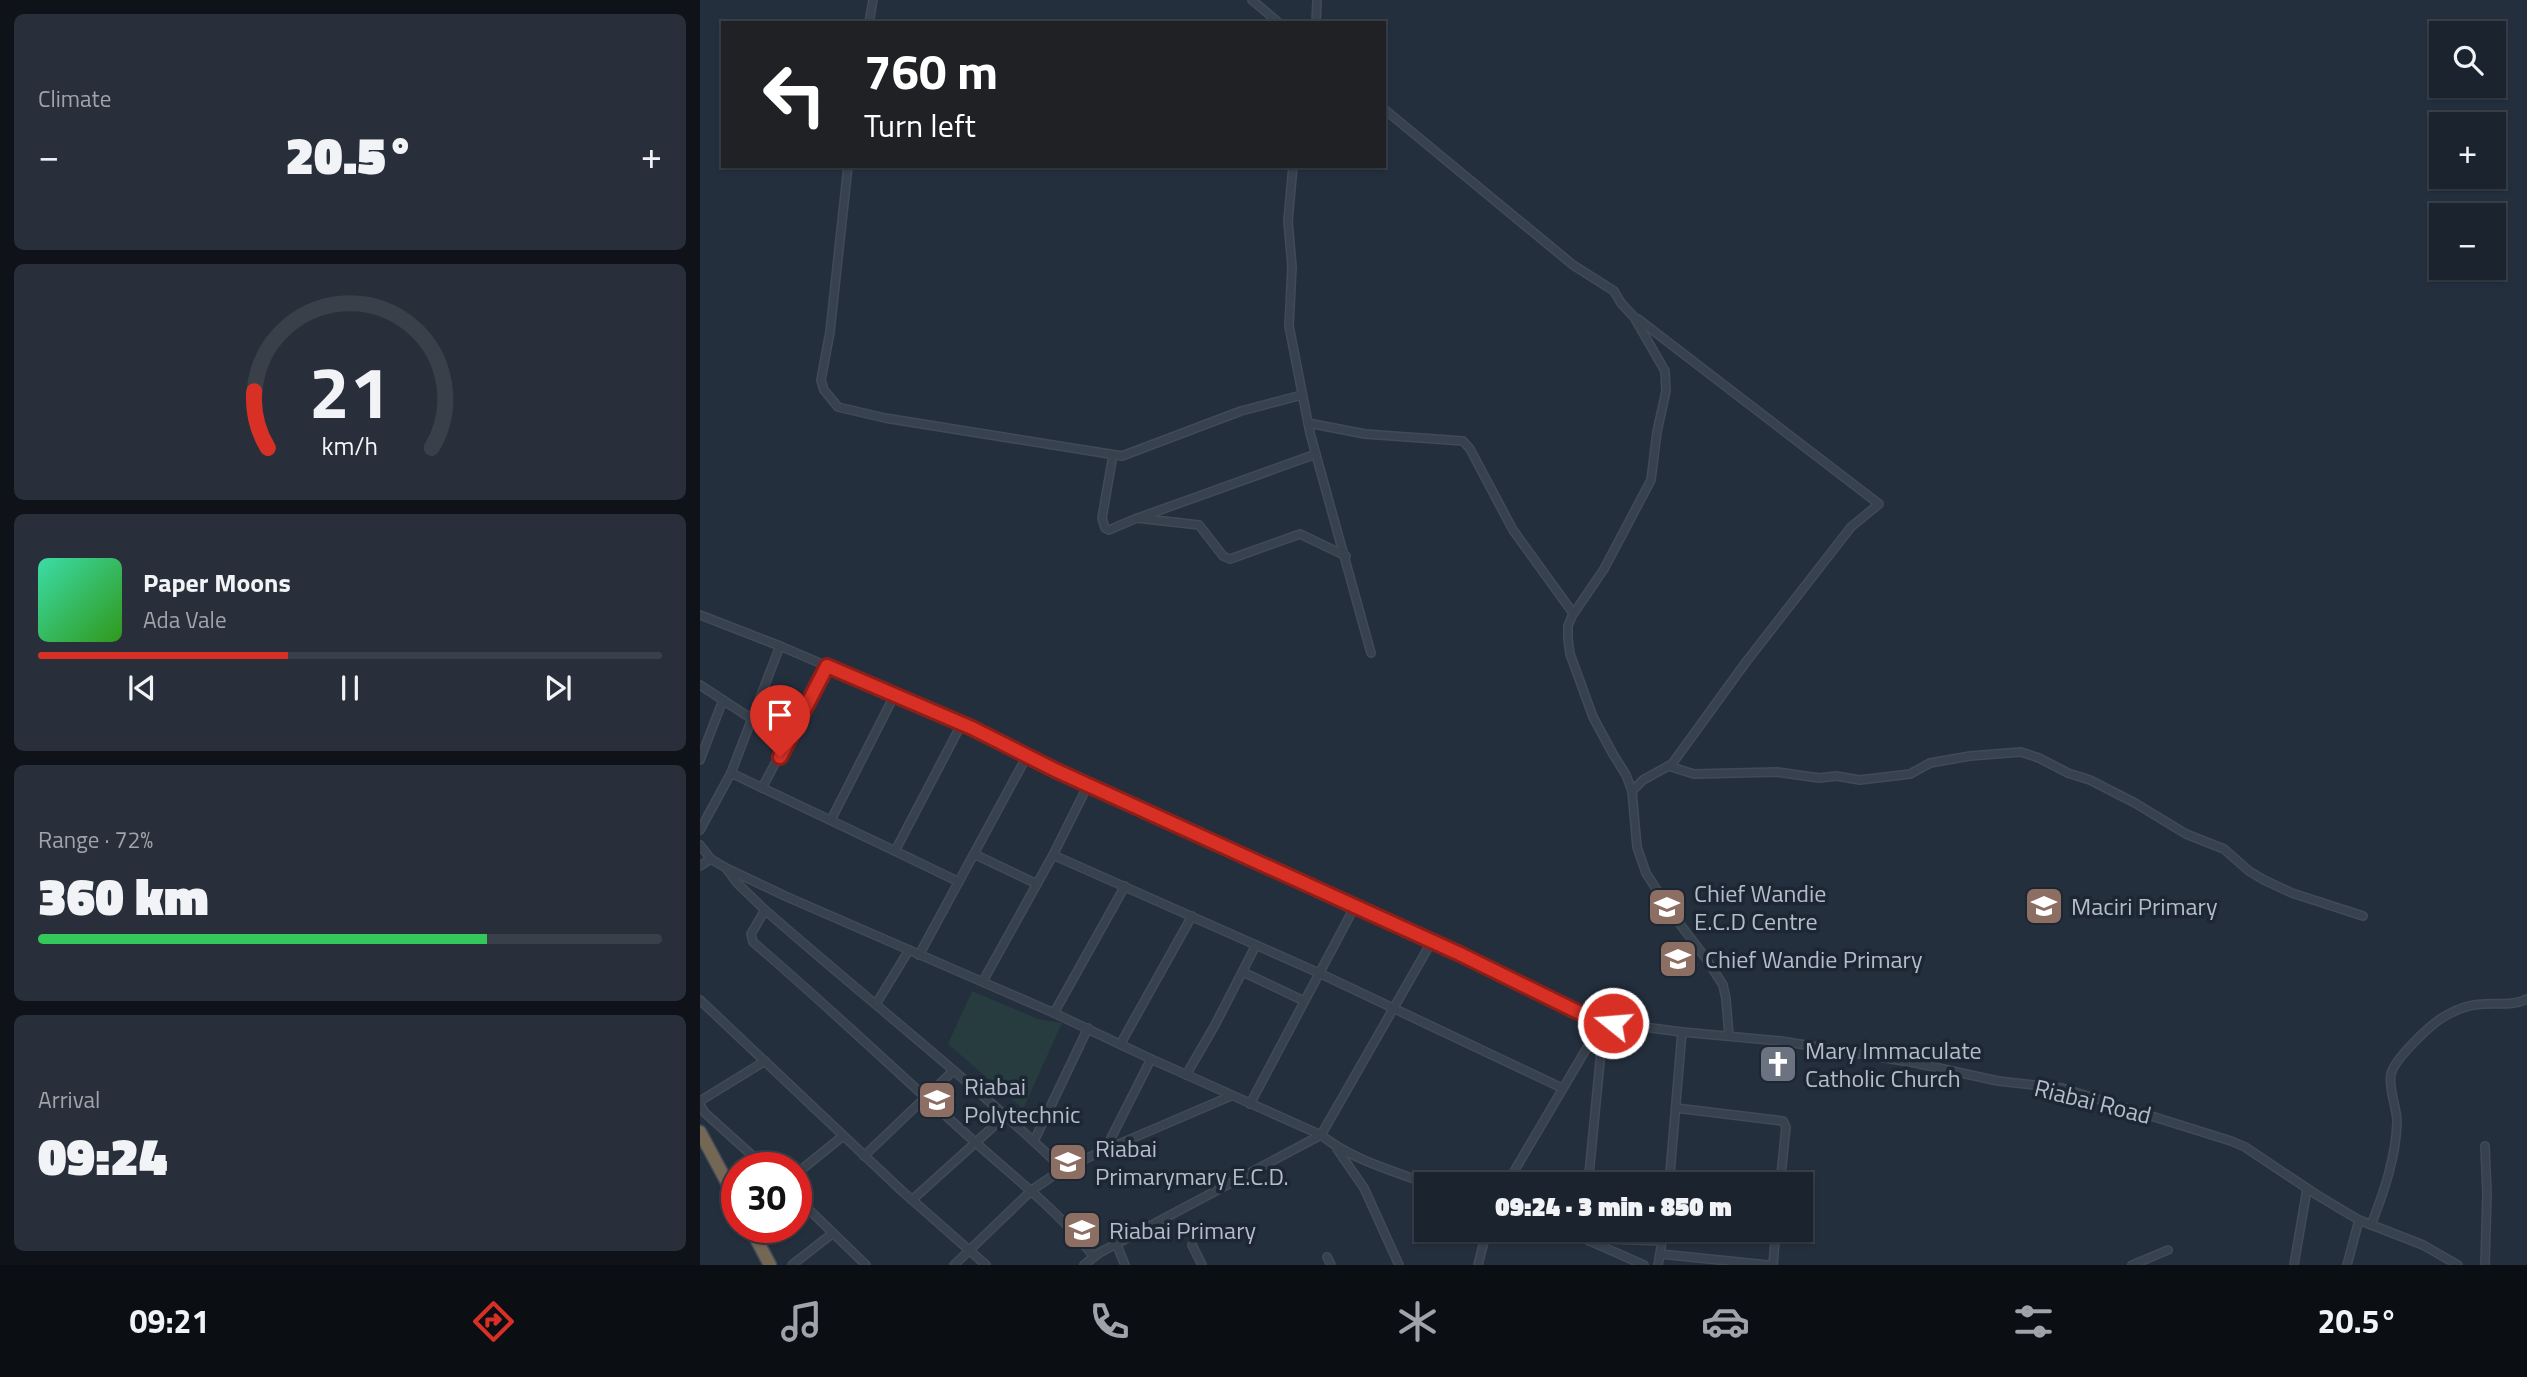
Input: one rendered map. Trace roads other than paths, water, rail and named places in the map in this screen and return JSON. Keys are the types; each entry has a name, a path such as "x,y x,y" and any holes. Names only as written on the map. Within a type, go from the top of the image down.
{"highway":[{"path":"700,1132 721,1171"},
{"path":"758,1243 770,1265"}],"street":[{"path":"869,21 873,0"},
{"path":"1252,0 1277,21"},
{"path":"1316,21 1317,0"},
{"path":"1386,111 1573,265 1614,291 1634,317 1879,504 1851,527 1744,664 1683,751 1668,766 1643,780 1632,791"},
{"path":"848,168 830,332 821,380 824,390 838,407 878,417 1113,455 1127,455 1241,411 1302,395"},
{"path":"1293,168 1288,221 1292,267 1289,326 1302,381 1308,423 1371,653"},
{"path":"1634,317 1665,371 1667,391 1657,432 1653,474 1604,569 1573,613 1568,626 1570,654 1594,717 1632,791 1637,847 1646,873 1723,985 1727,999 1729,1036"},
{"path":"1308,423 1365,434 1463,441 1470,449 1513,530 1573,613"},
{"path":"1113,455 1102,524 1109,530 1316,454"},
{"path":"1138,518 1199,525 1226,558 1300,534 1346,556"},
{"name":"Riabai Road","path":"700,615 780,646 961,724 1088,785 1432,941 1584,1015 1599,1025 1781,1041 1916,1063 1998,1081 2062,1088 2238,1144 2359,1220 2423,1245 2458,1265"},
{"path":"700,830 731,773 764,681 780,646"},
{"path":"762,788 827,666"},
{"path":"700,685 752,719"},
{"path":"831,820 894,696"},
{"path":"700,760 723,700"},
{"path":"895,850 961,724"},
{"path":"1668,766 1694,774 1777,772 1860,780 1910,774 1930,763 1970,756 2021,752 2097,784 2186,834 2224,849 2264,880 2292,893 2363,916"},
{"path":"919,955 1027,755"},
{"path":"731,773 959,883"},
{"path":"983,981 1053,855 1088,785"},
{"path":"700,845 711,859 726,868 1121,1043 1231,1096 1321,1135 1336,1147 1414,1178"},
{"path":"974,854 1037,884"},
{"path":"1053,855 1319,973 1562,1088"},
{"path":"700,866 711,859"},
{"path":"726,868 765,910 1006,1116 1063,1169"},
{"path":"1054,1013 1125,886"},
{"path":"1250,1104 1355,906"},
{"path":"765,910 751,934 753,942 837,1014 976,1143 1058,1213 1094,1257"},
{"path":"1121,1043 1192,916"},
{"path":"1084,1265 1116,1244 1321,1135 1432,941"},
{"path":"1186,1075 1256,946"},
{"path":"876,1004 909,950"},
{"path":"1243,972 1304,1001"},
{"path":"2371,1225 2385,1191 2396,1136 2391,1074 2396,1064 2434,1023 2446,1015 2470,1006 2512,1004 2527,999"},
{"path":"700,1000 864,1156 986,1265"},
{"path":"1514,1172 1599,1025"},
{"path":"1589,1172 1601,1051 1599,1025"},
{"path":"1034,1141 1088,1028"},
{"path":"1670,1172 1682,1032"},
{"path":"1105,1150 1151,1059"},
{"path":"748,1152 705,1113 700,1103 765,1061"},
{"path":"864,1156 953,1071"},
{"path":"954,1265 1032,1190 1063,1169 1231,1096"},
{"path":"1676,1108 1783,1121 1786,1127 1781,1172"},
{"path":"912,1200 1006,1116"},
{"path":"812,1161 843,1136"},
{"path":"2485,1146 2485,1265"},
{"path":"1336,1147 1364,1188 1399,1265"},
{"path":"2294,1265 2307,1189"},
{"path":"812,1213 866,1265"},
{"path":"2347,1265 2359,1220"},
{"path":"792,1265 833,1233"},
{"path":"1478,1265 1484,1242"},
{"path":"1596,1242 1631,1262 1644,1265"},
{"path":"1658,1265 1662,1242"},
{"path":"1773,1265 1775,1242"},
{"path":"1116,1244 1125,1265"},
{"path":"1192,1245 1202,1265"},
{"path":"2132,1265 2168,1250"},
{"path":"1660,1254 1768,1265"}],"place":[{"name":"Maciri Primary","path":"2044,906"},
{"name":"Chief Wandie E.C.D Centre","path":"1667,907"},
{"name":"Chief Wandie Primary","path":"1678,959"},
{"name":"Mary Immaculate Catholic Church","path":"1778,1064"},
{"name":"Riabai Polytechnic","path":"937,1100"},
{"name":"Riabai Primarymary E.C.D.","path":"1068,1162"},
{"name":"Riabai Primary","path":"1082,1230"}]}
